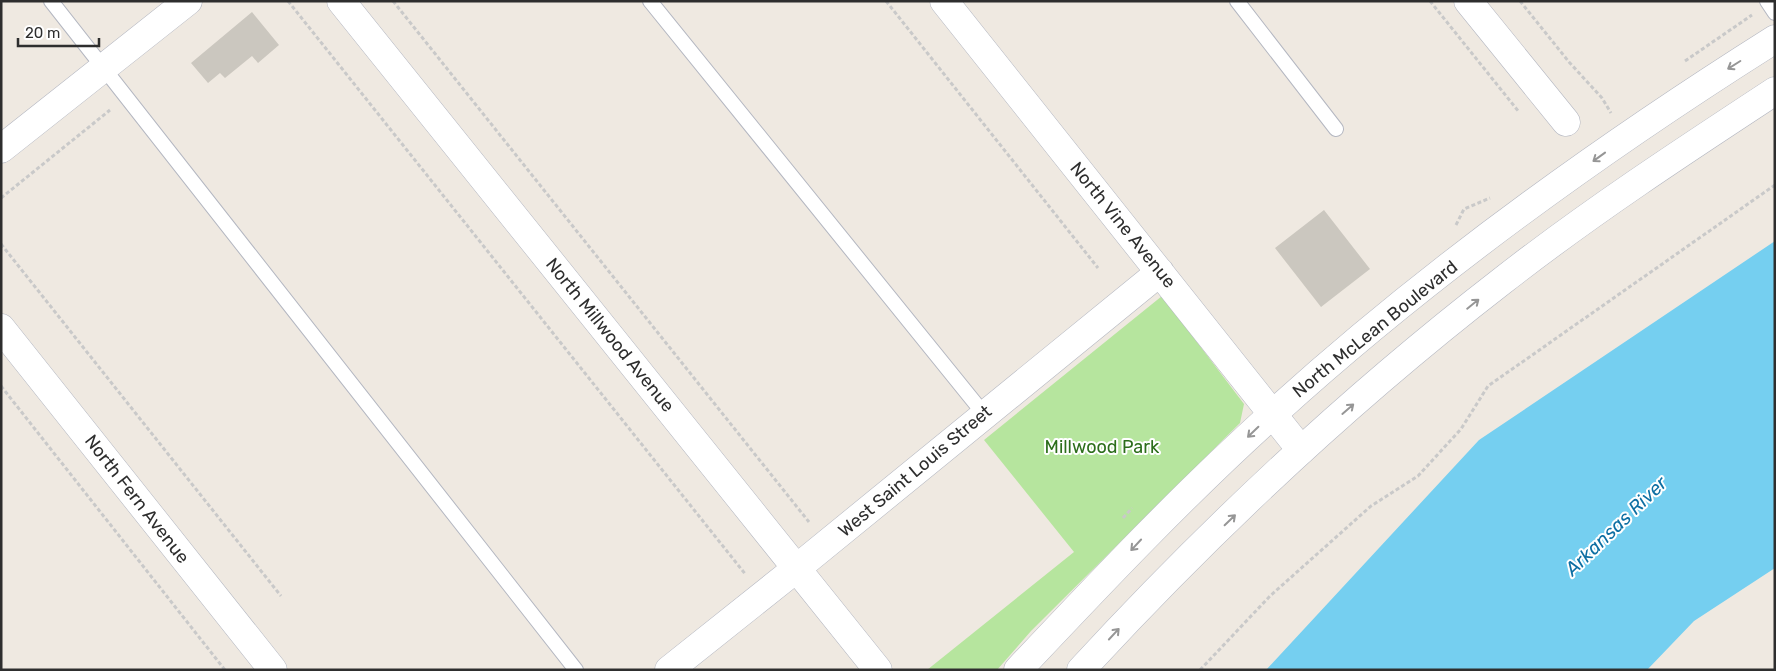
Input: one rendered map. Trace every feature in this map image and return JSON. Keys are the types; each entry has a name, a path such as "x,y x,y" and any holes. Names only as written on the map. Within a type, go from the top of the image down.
{"street":[{"path":"1,149 188,1"},
{"name":"North Millwood Avenue","path":"341,1 878,670"},
{"name":"North Vine Avenue","path":"944,1 1302,450"},
{"path":"1468,1 1566,122"},
{"name":"North McLean Boulevard","path":"1018,670 1148,532 1273,413 1404,304 1516,216 1678,100 1775,39"},
{"path":"1081,670 1126,621 1302,450 1399,364 1503,280 1648,175 1775,90"},
{"name":"West Saint Louis Street","path":"669,670 1160,272"},
{"name":"North Fern Avenue","path":"1,328 273,670"}],"lane":[{"path":"51,1 576,670"},
{"path":"650,1 984,414"},
{"path":"1237,1 1336,129"},
{"path":"1767,1 1775,13"}],"path":[{"path":"288,1 751,581"},
{"path":"393,1 811,525"},
{"path":"886,1 1098,268"},
{"path":"1430,1 1519,112"},
{"path":"1520,1 1568,62 1602,98 1611,113"},
{"path":"1,198 112,108"},
{"path":"1200,670 1270,596 1371,506 1418,476 1461,429 1488,386 1775,185"},
{"path":"1,244 281,596"},
{"path":"1,386 226,670"}],"green space":[{"name":"Millwood Park","path":"1162,296 1244,404 1240,423 1031,631 997,670 927,670 1074,552 984,440"}],"water":[{"name":"Arkansas River","path":"1775,241 1775,568 1694,621 1647,670 1266,670 1479,440"}],"building":[{"path":"252,12 279,45 258,63 252,56 225,78 220,73 208,83 191,63"},
{"path":"1324,210 1370,269 1321,307 1275,248"}]}
